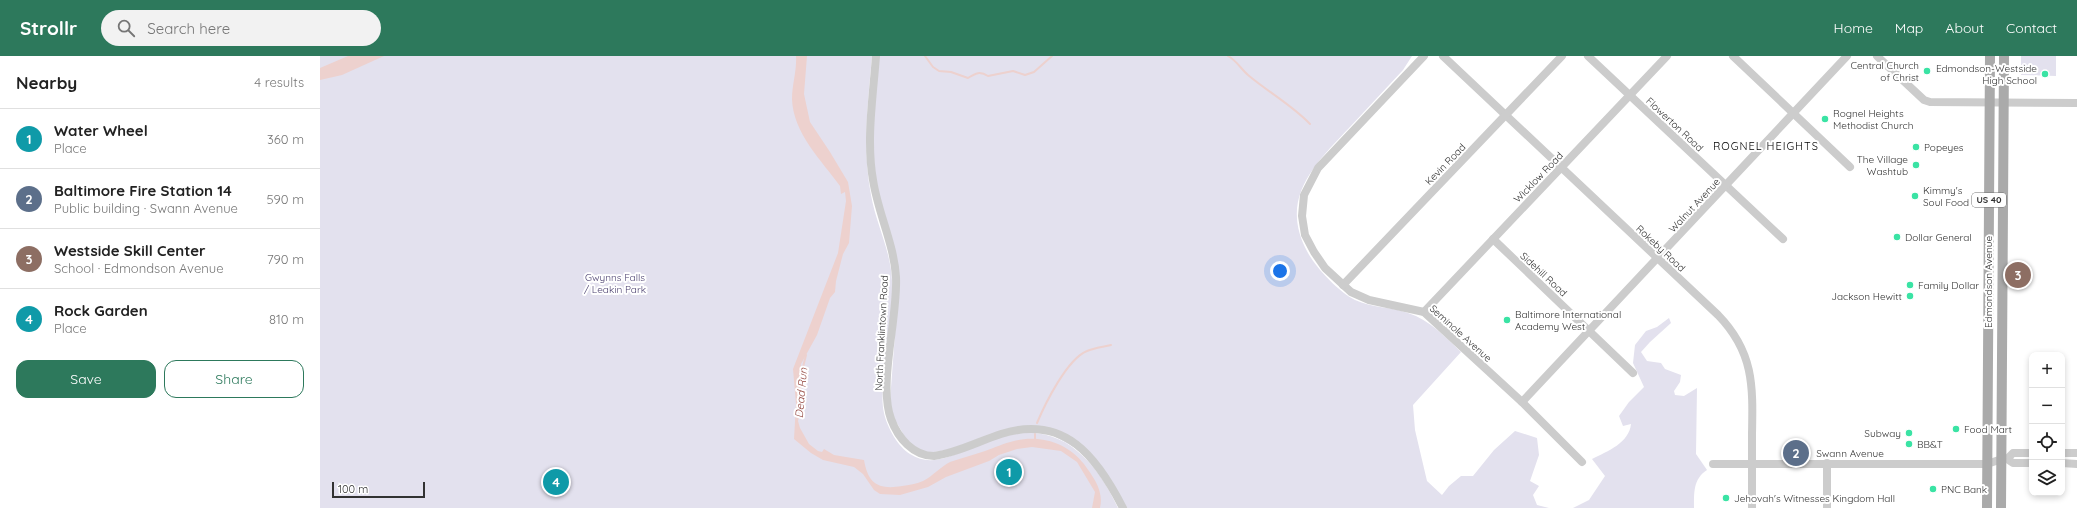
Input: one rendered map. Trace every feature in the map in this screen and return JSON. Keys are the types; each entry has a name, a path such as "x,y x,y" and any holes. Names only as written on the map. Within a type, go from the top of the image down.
{"main road":[{"name":"Edmondson Avenue","path":"1987,508 1990,56"},
{"name":"Edmondson Avenue","path":"2001,508 2004,459 2004,56"}],"street":[{"name":"North Franklintown Road","path":"876,56 870,138 871,168 875,195 891,248 896,277 887,388 888,408 891,420 898,433 914,451 921,455 934,456 943,455 1013,431 1032,429 1052,431 1068,438 1095,462 1110,483 1123,508"},
{"path":"1408,71 1416,56"},
{"name":"Seminole Avenue","path":"1424,56 1408,71 1318,168 1304,195 1302,225 1309,244 1325,268 1351,292 1369,300 1424,312 1522,402 1582,462"},
{"name":"Rokeby Road","path":"1443,56 1506,114 1728,326 1742,348 1753,387 1752,508"},
{"name":"Kevin Road","path":"1343,285 1562,56"},
{"name":"Flowerton Road","path":"1588,56 1783,239"},
{"name":"Wicklow Road","path":"1424,312 1667,56"},
{"path":"1733,56 1850,167"},
{"name":"Walnut Avenue","path":"1522,402 1847,56"},
{"path":"1877,56 1924,100 1930,102 2077,103"},
{"name":"Sidehill Road","path":"1493,239 1633,372"},
{"name":"Swann Avenue","path":"1713,464 1987,464 2004,459 2013,453 2029,453"},
{"path":"2065,453 2077,453"},
{"path":"2004,459 2013,463 2029,463"},
{"path":"1827,463 1827,508"},
{"path":"2065,463 2077,464"}],"green space":[{"name":"Gwynns Falls / Leakin Park","path":"320,56 872,56 866,143 868,178 873,206 889,259 892,281 891,315 882,397 884,413 890,430 901,447 917,458 924,460 937,460 944,458 1009,435 1024,433 1041,434 1056,438 1069,445 1082,455 1092,466 1111,493 1118,508 320,508"},
{"path":"878,56 1412,56 1403,70 1324,156 1304,184 1299,199 1297,216 1300,234 1308,253 1317,266 1342,292 1361,303 1402,311 1416,316 1430,324 1461,352 1413,405 1415,430 1427,481 1442,495 1449,486 1461,476 1473,476 1494,450 1515,431 1537,438 1539,455 1530,481 1539,486 1533,495 1537,505 1549,508 1126,508 1095,459 1036,426 947,450 928,453 917,449 906,439 893,416 890,401 899,281 873,170 872,142"},
{"path":"2021,56 2056,56 2056,76 2021,75"},
{"path":"1669,318 1671,323 1641,352 1647,361 1661,363 1665,369 1681,375 1680,382 1674,391 1675,395 1684,396 1697,388 1696,454 1707,470 1699,478 1695,487 1694,508 1573,508 1589,500 1605,476 1592,459 1617,446 1629,431 1631,424 1623,426 1619,416 1629,402 1644,387 1633,363 1635,345 1646,331 1657,327"}],"water":[{"path":"348,56 384,56 342,75 320,80 320,68"},
{"name":"Dead Run","path":"796,56 807,56 804,94 810,122 848,182 852,206 849,243 843,254 836,281 835,292 830,298 817,335 801,364 802,407 798,421 800,428 809,444 818,451 822,452 824,449 834,455 864,460 868,475 876,484 894,487 920,482 927,479 950,462 1014,441 1034,439 1053,442 1070,451 1084,464 1095,480 1099,490 1101,496 1100,508 1092,508 1095,492 1077,462 1061,451 1032,447 1017,449 946,477 928,487 900,495 880,494 874,490 863,474 854,467 823,460 811,453 794,439 796,404 793,369 838,253 846,201 845,192 841,194 840,186 810,146 797,123 792,99"}],"waterway":[{"path":"925,56 933,67 939,71 951,72 968,78 978,73 988,76 1013,71 1025,75 1034,72 1052,56"},
{"path":"1228,56 1234,60 1248,75 1296,111 1310,124"},
{"path":"1037,423 1045,405 1064,372 1072,363 1087,351 1111,345"},
{"name":"Dead Run","path":"801,375 806,355"},
{"path":"1035,434 1035,441"}],"place":[{"name":"Central Church of Christ","path":"1927,71"},
{"name":"Edmondson-Westside High School","path":"2045,74"},
{"name":"Rognel Heights Methodist Church","path":"1825,119"},
{"name":"Popeyes","path":"1916,147"},
{"name":"The Village Washtub","path":"1916,165"},
{"name":"Kimmy's Soul Food","path":"1915,196"},
{"name":"Dollar General","path":"1897,237"},
{"name":"Westside Skill Center","path":"2018,275"},
{"name":"Family Dollar","path":"1910,285"},
{"name":"Jackson Hewitt","path":"1910,296"},
{"name":"Baltimore International Academy West","path":"1507,320"},
{"name":"Food Mart","path":"1956,429"},
{"name":"Subway","path":"1909,433"},
{"name":"BB&T","path":"1909,444"},
{"name":"Baltimore Fire Station 14","path":"1796,453"},
{"name":"Water Wheel","path":"1009,472"},
{"name":"Rock Garden","path":"556,482"},
{"name":"PNC Bank","path":"1933,489"},
{"name":"Jehovah's Witnesses Kingdom Hall","path":"1726,498"}],"district":[{"name":"ROGNEL HEIGHTS","path":"1766,146"}]}
